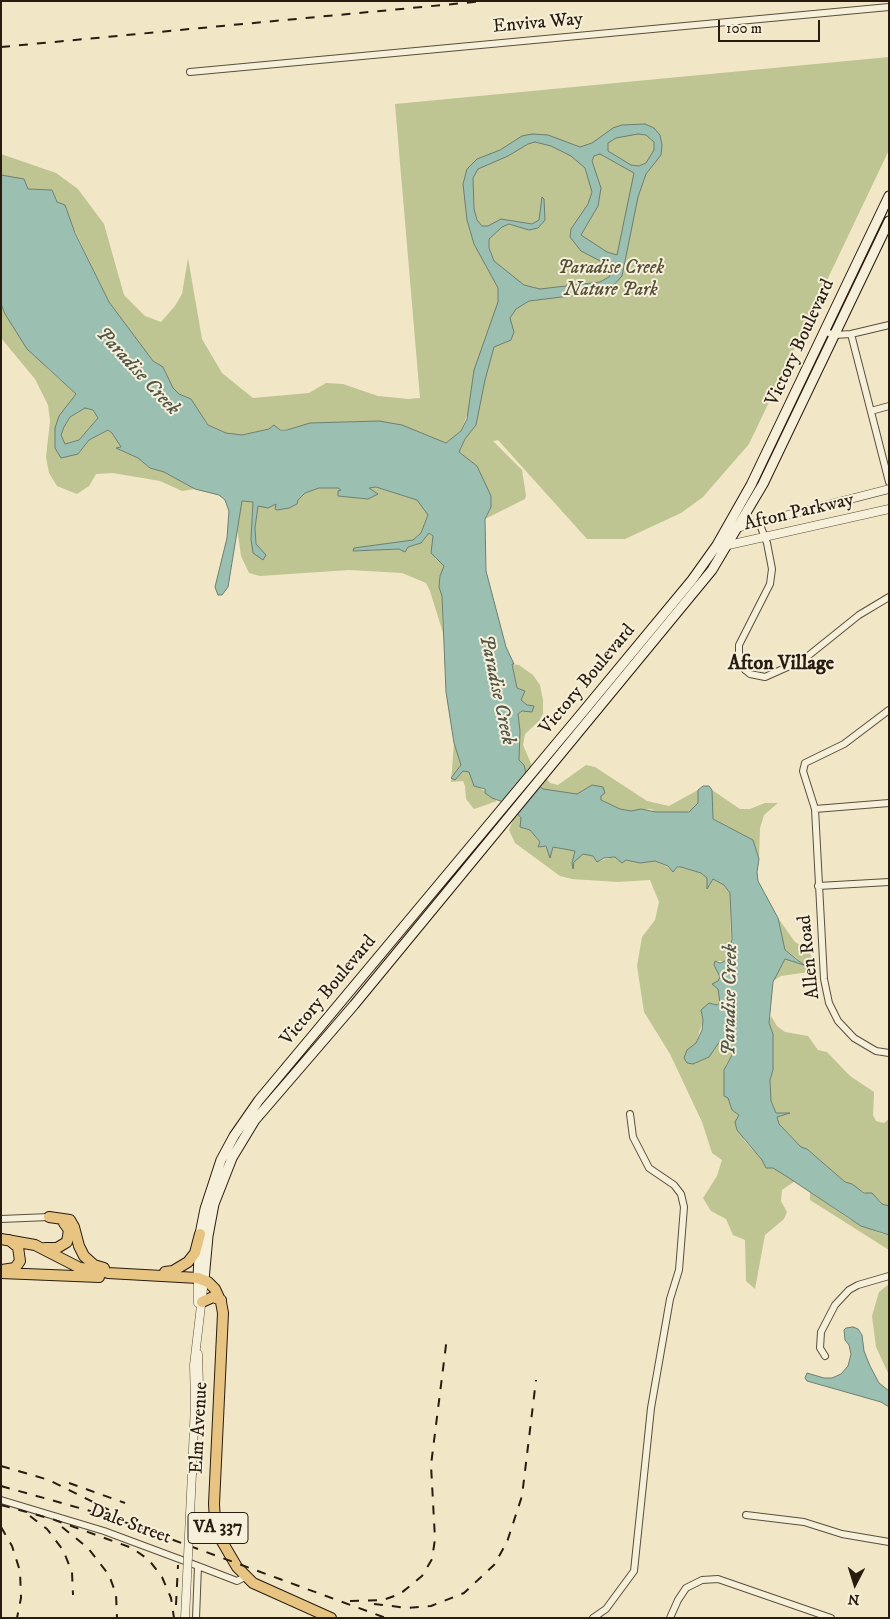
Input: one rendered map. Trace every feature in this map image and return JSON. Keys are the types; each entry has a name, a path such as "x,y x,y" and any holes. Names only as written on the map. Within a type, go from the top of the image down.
{"main road":[{"name":"Victory Boulevard","path":"201,1279 211,1216 231,1150 354,1005 505,820 545,764 686,587 717,545 751,485 889,196"},
{"name":"Victory Boulevard","path":"201,1279 200,1234 208,1198 258,1100 496,816 545,764 697,590 740,527 763,484 889,221"},
{"path":"49,1217 70,1220 87,1260 105,1273"},
{"path":"4,1239 57,1248 63,1246 68,1240 69,1230 65,1225 49,1217"},
{"path":"152,1274 173,1271 185,1264 194,1253 200,1234"},
{"path":"1,1272 15,1268 20,1260 18,1247 4,1239"},
{"path":"69,1262 75,1250 77,1240"},
{"path":"35,1245 69,1262 105,1273 152,1274 201,1279 212,1285 221,1300"},
{"path":"1,1272 137,1274"},
{"path":"201,1307 213,1297 221,1300"},
{"name":"Elm Avenue","path":"221,1300 223,1313 214,1504 215,1520 226,1549 245,1576 260,1587 331,1618"}],"street":[{"name":"Enviva Way","path":"190,72 889,7"},
{"path":"824,331 834,335 850,334 889,325"},
{"path":"850,334 889,482"},
{"path":"871,411 889,406"},
{"name":"Afton Parkway","path":"725,533 758,522 889,490"},
{"name":"Afton Parkway","path":"717,545 728,546 889,509"},
{"path":"758,522 765,538 772,568 770,584 739,645 739,660 750,674 765,677 803,660 859,615 889,598"},
{"name":"Allen Road","path":"889,710 844,744 805,763 803,771 816,809 818,886 824,978 833,1013 854,1038 876,1050 889,1053"},
{"path":"816,809 889,804"},
{"path":"818,886 889,882"},
{"path":"593,1618 606,1609 634,1571 650,1408 670,1300 679,1270 684,1208 681,1194 674,1185 649,1168 633,1137 630,1114"},
{"path":"1,1219 49,1217"},
{"path":"825,1356 820,1348 820,1341 825,1323 835,1304 858,1284 889,1276"},
{"path":"185,1618 195,1404 193,1380 201,1307 201,1279"},
{"name":"Dale Street","path":"1,1500 104,1531 237,1581 245,1576"},
{"path":"746,1515 804,1522 842,1534 889,1542"},
{"path":"196,1618 198,1566"},
{"path":"670,1618 686,1588 702,1580 718,1579 831,1618"}],"green space":[{"name":"Paradise Creek Nature Park","path":"889,57 889,150 749,444 703,497 681,513 625,539 587,539 498,440 493,441 522,470 526,496 525,499 485,519 491,507 477,466 459,452 465,439 476,425 467,415 461,431 446,443 402,425 379,421 310,423 296,429 269,429 242,435 226,433 208,425 191,399 179,394 173,388 163,367 153,361 109,302 66,212 57,202 52,190 28,189 1,175 1,154 56,173 78,189 104,224 124,295 145,316 161,322 175,306 182,294 188,258 202,339 222,373 253,398 309,393 326,383 343,384 378,396 409,399 420,398 395,104"},
{"path":"1,304 5,314 49,370 76,394 59,416 55,448 78,454 89,440 108,430 121,447 116,448 138,458 150,468 164,472 195,489 182,491 160,481 113,473 96,474 89,486 77,494 57,486 49,473 46,457 50,421 48,405 35,379 1,338"},
{"path":"85,408 93,410 98,418 79,440 65,445 61,435 64,427 70,417"},
{"path":"376,487 418,500 428,515 421,533 413,540 354,548 353,551 399,549 405,551 408,547 421,543 429,532 433,537 435,558 444,566 440,576 439,587 442,596 443,633 426,583 402,573 349,570 260,576 249,573 241,556 237,527 241,501 253,502 251,539 262,554 256,544 255,528 258,506 277,504 276,506 289,508 305,493 319,488 338,488 342,490 338,496 368,499 370,491 368,488"},
{"path":"512,664 519,665 533,675 540,685 543,700 543,714 539,721 525,734 523,745 532,766 526,773 524,765 519,760 520,731 518,714 534,706 527,705 521,700 524,691 517,688"},
{"path":"454,743 461,765 451,778"},
{"path":"586,765 595,767 647,801 669,806 698,790 698,803 695,808 685,813 656,812 651,809 631,811 620,809 601,800 601,796 592,785 577,794 550,791 543,789 540,785 546,778 550,783 558,785"},
{"path":"463,771 469,772 474,783 497,801 474,809 466,799 463,781 451,782 451,778 455,779"},
{"path":"712,790 740,809 750,809 765,803 778,803 764,815 760,828 759,859 753,840 713,819"},
{"path":"516,812 521,818 524,829 530,830 541,844 551,851 553,847 575,851 573,866 577,857 583,854 593,856 598,861 615,857 640,863 655,861 672,869 681,867 701,873 707,878 708,887 713,879 724,885 730,893 731,946 725,961 715,961 714,965 719,973 720,1004 712,1003 701,1012 703,1020 696,1043 694,1064 709,1057 720,1041 726,1041 732,1055 726,1065 728,1098 732,1110 739,1115 744,1140 762,1160 766,1168 773,1168 795,1181 782,1190 781,1201 787,1212 784,1219 765,1235 755,1289 746,1281 745,1240 733,1235 726,1219 711,1211 703,1198 717,1176 722,1160 712,1153 702,1122 670,1054 644,1012 637,966 642,937 655,920 659,902 650,880 618,882 572,879 560,876 515,843 509,830"},
{"path":"778,918 795,942 809,950 814,967 809,972 781,976 773,981 785,959 802,964 785,950"},
{"path":"771,1016 777,1026 785,1032 808,1036 818,1050 827,1052 850,1076 874,1092 873,1115 876,1121 884,1123 889,1119 889,1206 882,1204 879,1200 845,1182 807,1149 801,1147 779,1124 777,1117 788,1113 776,1113 771,1101 770,1080 773,1070 773,1035 769,1023"},
{"path":"810,1192 849,1219 882,1234 889,1235 889,1250 810,1200"},
{"path":"889,1284 889,1375 876,1347 872,1316 879,1292"}],"water":[{"name":"Paradise Creek","path":"645,124 654,128 660,135 662,145 661,155 646,174 638,197 622,276 612,287 594,293 529,301 516,309 510,318 514,332 511,340 494,347 476,425 465,439 459,452 477,466 491,496 491,507 485,519 486,571 506,647 514,664 512,664 517,688 525,691 521,700 527,705 534,706 532,712 522,711 518,714 520,731 519,760 524,765 526,773 543,789 577,794 592,785 603,787 605,793 601,796 601,800 620,809 631,811 641,809 656,812 689,812 698,803 698,790 703,786 709,786 712,790 713,819 753,840 759,859 758,881 778,918 785,950 804,965 785,959 773,982 769,1023 773,1034 773,1070 770,1080 771,1101 776,1113 790,1113 777,1117 779,1124 801,1147 807,1149 845,1182 852,1184 864,1193 872,1193 882,1204 889,1206 889,1235 861,1226 773,1168 766,1168 762,1160 737,1130 735,1122 739,1115 732,1110 728,1098 724,1096 724,1070 732,1055 726,1041 720,1041 709,1057 693,1064 687,1063 684,1058 687,1050 696,1043 702,1030 701,1010 709,1003 717,1005 720,1003 718,989 712,984 718,981 720,977 714,965 715,961 720,963 725,961 729,955 732,939 730,893 724,885 713,879 707,889 707,878 701,873 681,867 677,867 673,872 668,866 655,861 640,863 626,860 622,863 615,857 604,858 597,862 593,856 583,854 574,862 573,869 572,863 575,851 553,847 550,858 546,846 538,847 540,842 530,830 520,827 521,818 516,812 503,802 485,793 485,789 474,786 469,772 463,771 455,780 451,778 461,765 454,743 446,692 442,596 439,587 440,576 444,566 431,553 433,536 429,533 421,543 408,547 405,552 399,549 353,551 354,548 413,540 421,533 428,515 417,500 376,487 369,488 378,494 368,499 338,496 338,491 341,490 338,488 319,488 305,493 298,500 297,504 289,508 277,510 275,509 276,504 268,508 258,506 255,528 256,544 266,555 263,560 253,553 251,539 253,502 242,501 228,587 222,595 218,595 215,587 227,538 229,511 225,500 219,495 195,489 164,472 150,468 138,458 116,448 121,447 108,430 89,440 78,454 61,458 55,448 55,428 59,416 76,394 27,349 5,314 1,304 1,175 24,179 28,189 52,190 57,202 65,205 75,233 109,302 153,361 163,367 173,388 179,394 191,399 208,425 226,433 242,435 269,429 274,425 280,430 287,430 310,423 379,421 402,425 446,443 461,431 467,419 474,370 498,302 498,288 474,244 467,220 463,184 467,169 477,159 500,150 522,136 532,134 548,135 580,147 592,143 613,128 622,125","holes":["638,134 646,135 654,142 654,150 646,163 639,166 631,165 608,151 608,143 616,138","535,142 551,146 571,156 585,168 592,192 588,204 571,229 570,237 581,251 610,266 612,272 609,277 600,282 540,289 524,285 494,261 489,248 489,239 502,227 509,224 529,230 538,228 545,220 544,199 542,197 539,220 532,224 501,219 488,226 482,226 477,220 474,209 473,178 478,169 508,156","600,154 634,173 617,255 607,252 581,235 598,206 601,188 592,161 594,156","85,408 93,410 98,418 79,440 65,444 61,435 70,417"]},
{"path":"853,1327 858,1329 862,1335 864,1351 879,1383 889,1391 889,1407 881,1402 807,1381 805,1378 807,1373 824,1378 832,1378 841,1374 848,1366 851,1354 849,1345 845,1340 844,1330"}],"railway":[{"path":"1,47 485,1"},
{"path":"350,1601 383,1600 400,1594 422,1576 432,1559 435,1539 431,1465 447,1337"},
{"path":"374,1604 408,1608 431,1606 464,1593 494,1565 507,1542 522,1496 536,1380"},
{"path":"1,1466 49,1480 115,1513"},
{"path":"69,1483 125,1503"},
{"path":"1,1486 108,1516 386,1618"},
{"path":"1,1505 52,1519 132,1548 149,1560 162,1577 171,1598 174,1618"},
{"path":"30,1516 47,1529 63,1550 72,1572 73,1595"},
{"path":"1,1527 12,1546 20,1571 21,1598 17,1618"},
{"path":"62,1527 88,1548 109,1575 116,1594 117,1618"},
{"path":"176,1605 178,1565"}],"district":[{"name":"Afton Village","path":"781,665"}]}
